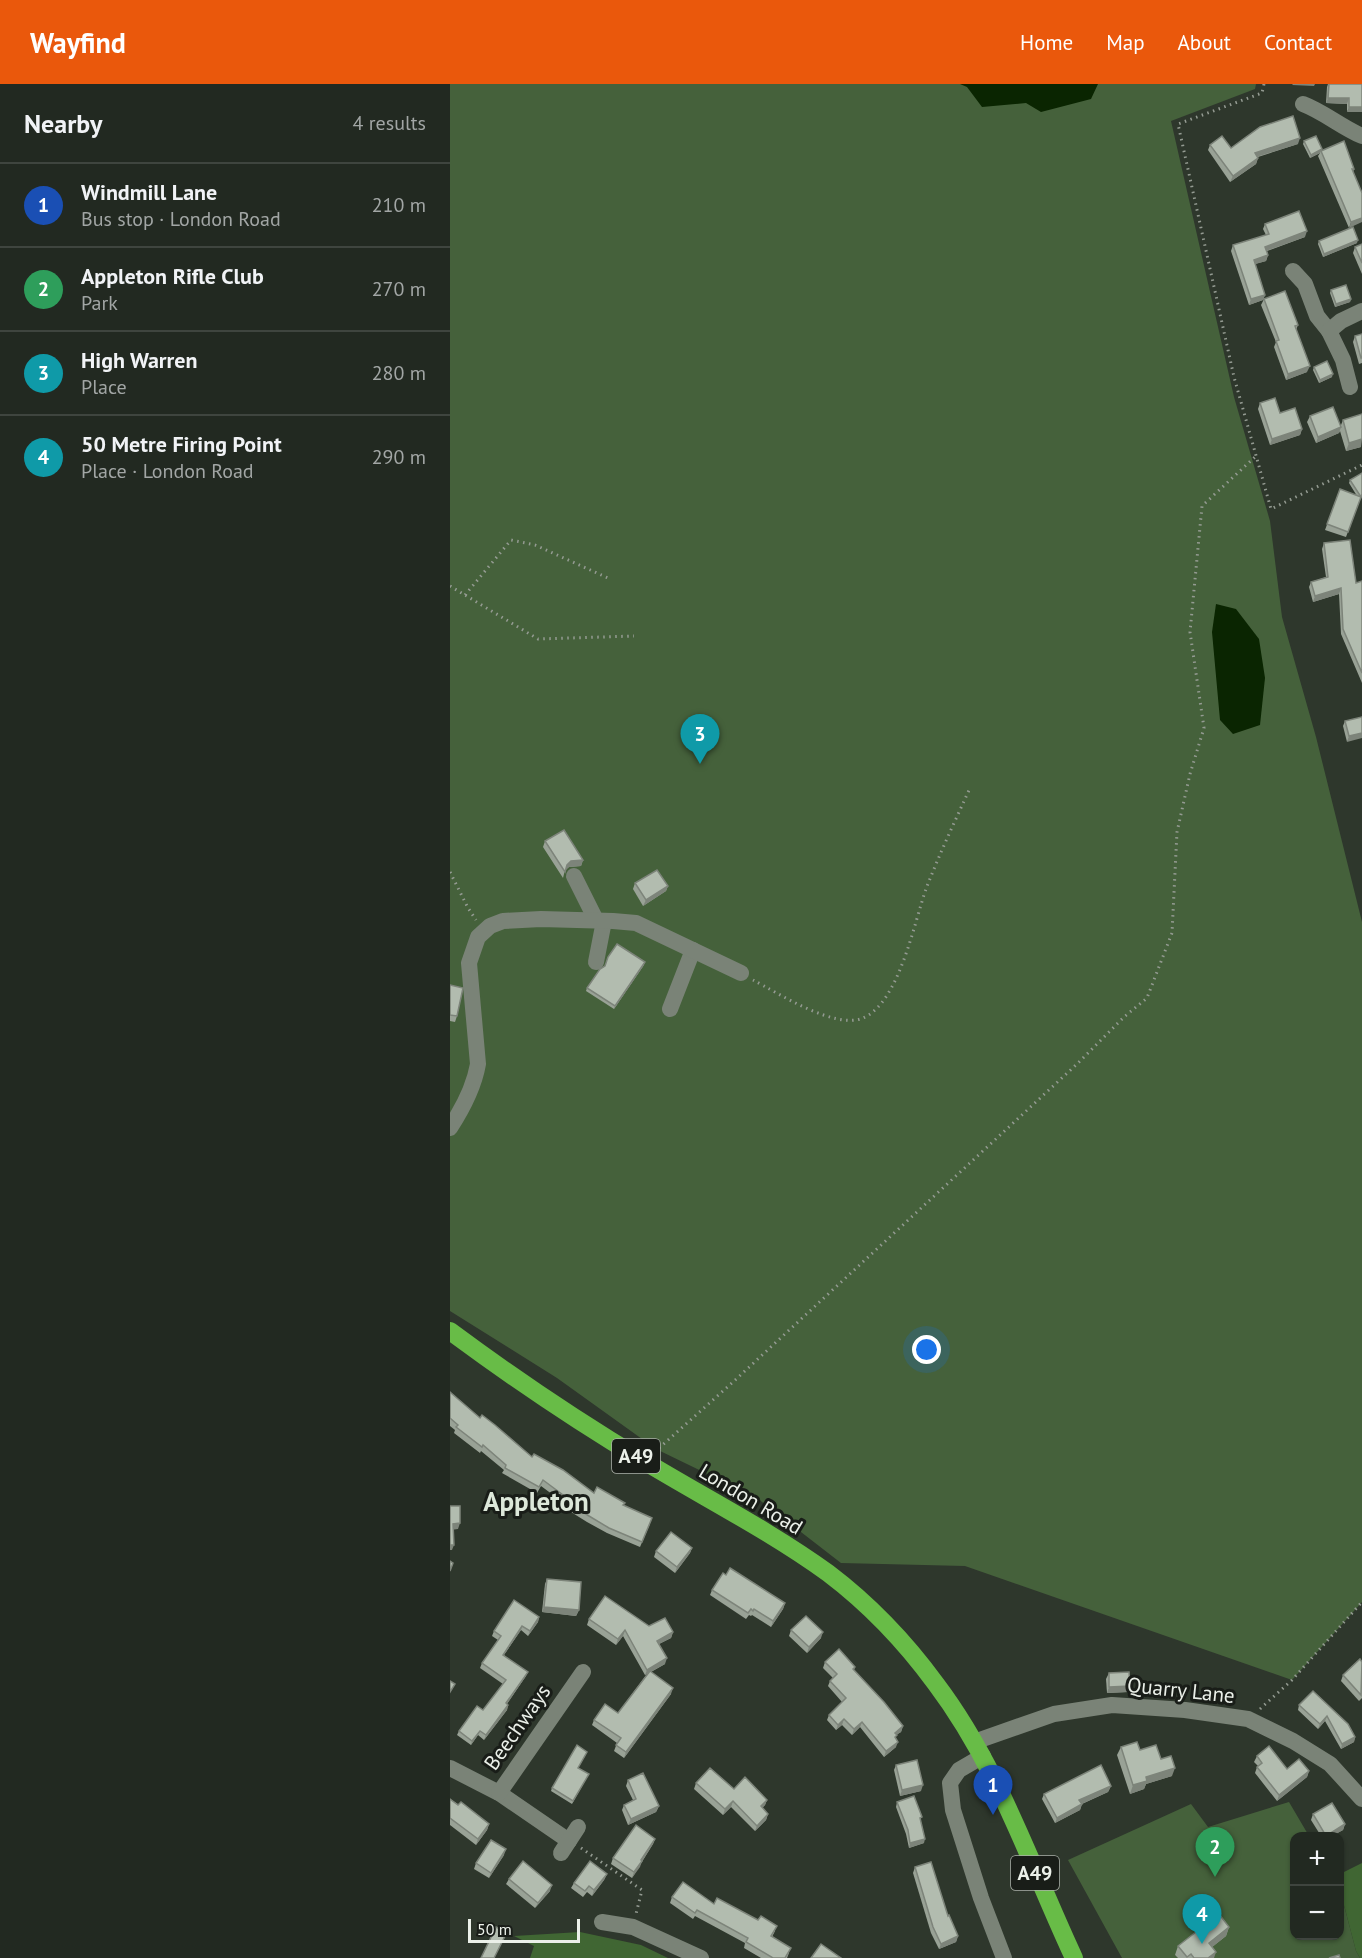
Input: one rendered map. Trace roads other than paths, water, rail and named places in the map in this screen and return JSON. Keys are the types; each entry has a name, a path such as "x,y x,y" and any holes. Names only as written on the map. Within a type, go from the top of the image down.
{"highway":[{"name":"London Road","path":"450,1330 538,1394 597,1432 781,1542 828,1574 870,1610 943,1693 978,1749 998,1786 1074,1958"}],"street":[{"path":"1302,104 1335,120 1345,129 1362,136"},
{"path":"1293,271 1305,284 1317,316 1329,330 1343,360 1350,387"},
{"path":"1329,330 1341,321 1362,311"},
{"path":"574,876 600,921 596,962"},
{"path":"450,1128 460,1113 475,1080 478,1064 469,963 478,937 490,926 503,921 541,920 636,923 741,973"},
{"path":"670,1009 693,951"},
{"name":"Beechways","path":"450,1768 499,1793 582,1672"},
{"name":"Quarry Lane","path":"978,1749 1054,1714 1112,1705 1185,1710 1248,1719 1293,1741 1330,1764 1362,1799"},
{"path":"978,1749 953,1776 950,1783 953,1810 981,1898 1004,1958"},
{"path":"499,1793 569,1840"},
{"path":"602,1922 633,1927 701,1958"}],"place":[{"name":"High Warren","path":"700,764"},
{"name":"Windmill Lane","path":"993,1815"},
{"name":"Appleton Rifle Club","path":"1215,1877"},
{"name":"50 Metre Firing Point","path":"1202,1944"}],"district":[{"name":"Appleton","path":"536,1501"}]}
